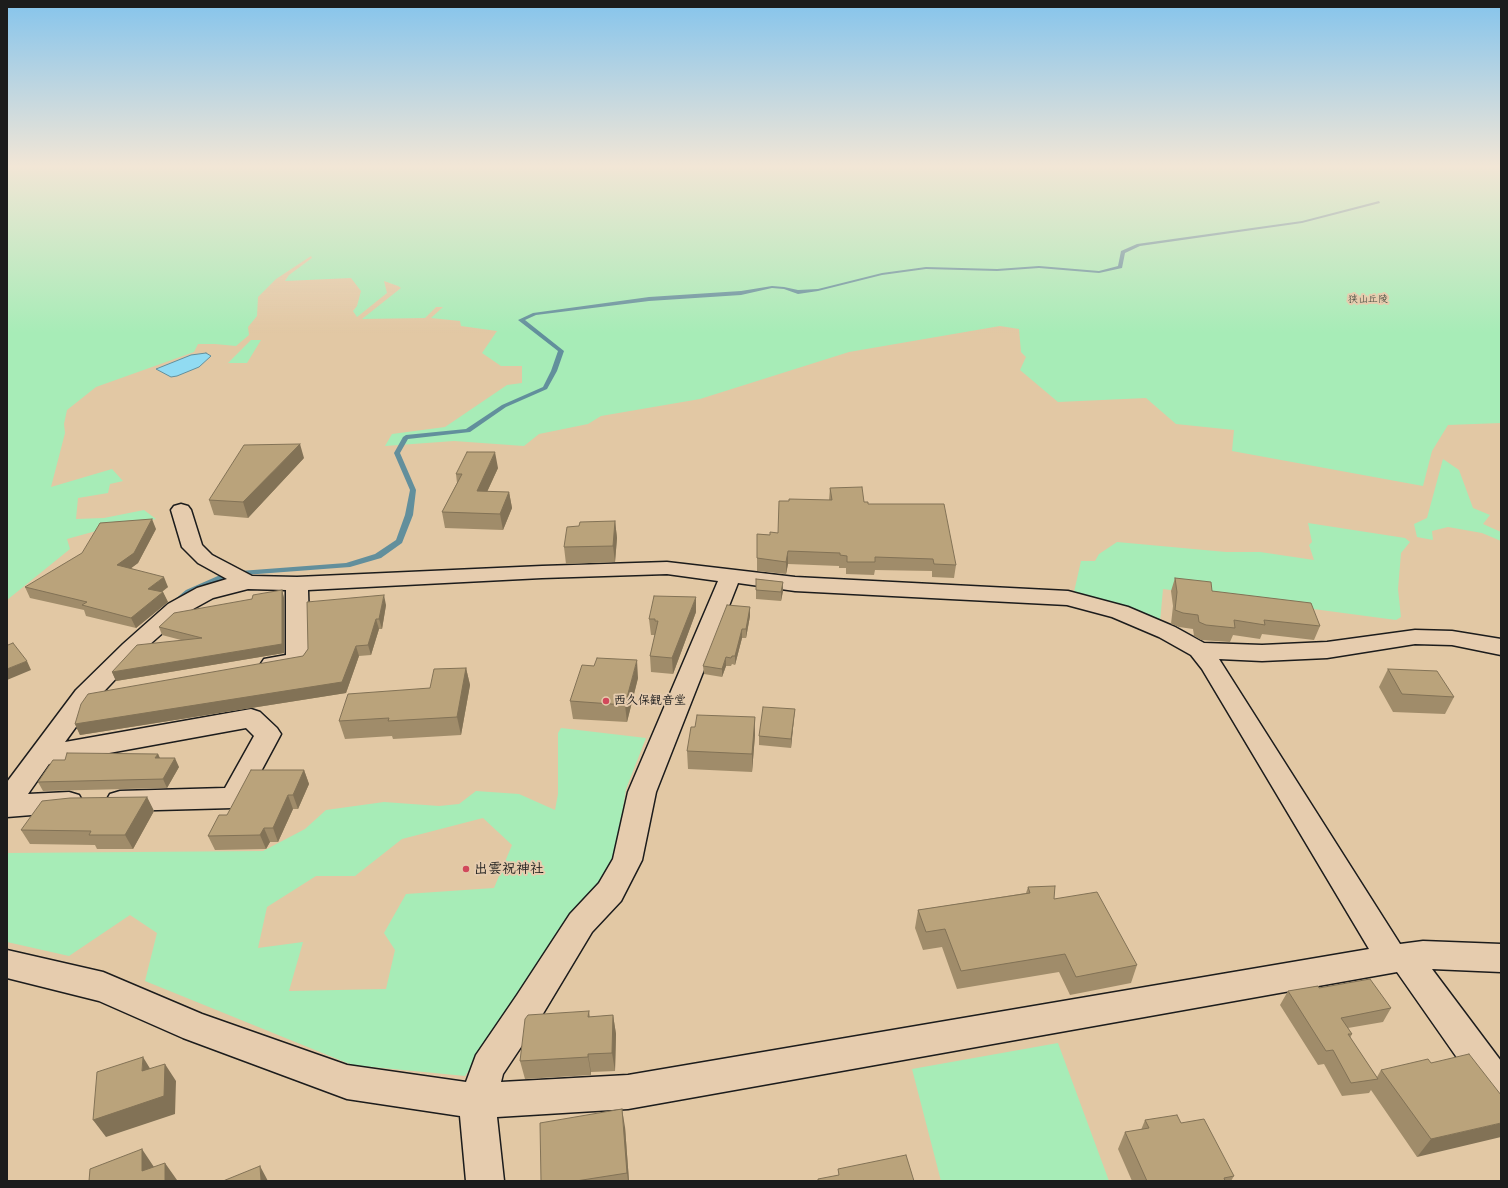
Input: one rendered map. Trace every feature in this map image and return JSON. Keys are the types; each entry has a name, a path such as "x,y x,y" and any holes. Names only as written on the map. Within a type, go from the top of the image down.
{"street":[{"path":"181,510 192,547 205,559 248,582"},
{"path":"7,802 85,696 131,649 176,609 205,593 227,586 248,582 297,584 542,572 667,568 795,584 1068,598 1120,612 1167,632 1199,650 1211,665 1398,958 1501,1090"},
{"path":"485,1181 477,1101 488,1067 529,1006 581,923 610,892 627,860 642,792 730,577"},
{"path":"253,668 298,660 297,584"},
{"path":"1199,650 1262,653 1326,650 1415,637 1452,638 1501,647"},
{"path":"85,696 123,689"},
{"path":"7,806 78,801 233,798 268,734 251,718 40,756"},
{"path":"7,964 103,987 194,1027 347,1082 477,1101 628,1092 1398,958 1423,955 1501,958"}],"green space":[{"name":"狭山丘陵","path":"7,221 1501,221 1501,423 1448,425 1432,451 1423,486 1232,451 1234,430 1176,424 1146,398 1058,402 1020,370 1026,357 1021,352 1019,329 1000,326 849,352 700,399 601,416 588,424 539,434 524,446 454,441 385,446 392,434 445,427 507,385 522,383 522,366 501,366 482,353 497,331 461,326 460,321 431,318 443,307 436,307 425,318 362,319 401,288 398,286 384,281 387,293 357,317 353,311 357,306 361,291 351,278 285,281 289,275 312,258 311,256 276,279 258,297 257,316 248,327 249,335 236,346 198,344 194,352 96,387 67,410 64,424 65,433 51,487 112,469 123,481 110,484 108,493 78,498 76,519 104,518 144,510 156,519 96,531 67,539 70,549 7,600"},
{"path":"251,340 261,340 247,363 228,363"},
{"path":"1443,459 1459,470 1473,508 1490,515 1483,524 1501,532 1501,541 1482,533 1448,527 1432,531 1433,540 1417,537 1414,524 1427,518"},
{"path":"1308,523 1405,538 1410,542 1401,553 1398,589 1401,617 1396,620 1163,589 1160,622 1108,601 1074,592 1081,561 1095,561 1099,554 1117,542 1226,552 1260,552 1314,560 1309,545 1312,542"},
{"path":"561,728 646,738 626,789 617,847 598,892 517,999 465,1076 352,1065 145,981 157,933 130,915 69,956 7,942 7,853 263,851 305,829 326,810 384,802 439,806 459,804 476,791 519,794 555,810 558,794 558,733","holes":["483,818 512,845 494,888 406,894 384,933 395,950 386,989 289,991 303,942 258,948 267,907 316,876 355,876 402,839"]},
{"path":"1058,1043 1109,1181 941,1181 912,1069"}],"water":[{"path":"206,353 211,356 199,367 177,376 171,377 156,369 191,355"}],"building":[{"path":"300,444 243,502 209,500 244,445"},
{"path":"467,452 495,452 477,491 509,492 500,514 442,512 462,474 456,474"},
{"path":"862,487 864,502 868,502 868,504 944,504 956,565 934,564 933,559 875,557 875,562 847,562 847,556 840,555 840,553 788,551 786,562 757,558 757,534 770,535 770,532 778,533 779,501 789,501 789,499 832,500 830,488"},
{"path":"152,519 134,553 117,565 164,577 148,589 163,592 131,618 82,605 87,602 25,587 82,553 100,523"},
{"path":"615,521 613,546 564,547 567,527 579,526 580,522"},
{"path":"1175,578 1211,582 1212,591 1311,603 1320,626 1264,620 1265,625 1234,620 1235,628 1206,625 1199,622 1198,615 1183,613 1175,610 1177,592"},
{"path":"756,579 783,582 781,592 756,590"},
{"path":"282,590 282,644 112,672 137,645 202,638 159,627 174,613 252,599 253,595"},
{"path":"384,595 379,619 376,619 368,645 356,646 342,682 75,724 81,704 88,694 303,656 308,649 307,602"},
{"path":"654,596 696,597 672,658 650,656 658,621 655,621 655,619 649,619"},
{"path":"727,605 750,607 746,629 742,629 735,656 732,656 731,658 726,657 722,669 703,666"},
{"path":"13,643 27,661 7,669 7,644"},
{"path":"597,658 637,660 625,705 570,701 582,665 594,666"},
{"path":"466,668 457,717 388,721 389,718 339,721 348,694 430,688 434,669"},
{"path":"1388,669 1437,671 1454,697 1402,694"},
{"path":"763,707 795,709 791,739 759,736"},
{"path":"697,715 755,717 752,754 687,751 691,727 695,727"},
{"path":"67,753 158,754 155,758 175,758 163,779 38,782 53,760 65,760"},
{"path":"251,770 304,770 293,795 288,795 273,828 264,828 260,835 208,836 219,815 227,815"},
{"path":"147,797 125,835 89,835 91,831 21,830 42,801 70,798"},
{"path":"1055,886 1054,899 1097,892 1137,965 1076,977 1065,954 961,971 945,929 926,932 918,910 1030,893 1028,887"},
{"path":"1370,979 1391,1008 1341,1018 1352,1034 1348,1034 1378,1079 1351,1083 1333,1050 1326,1051 1288,991 1318,986 1319,988"},
{"path":"589,1011 588,1017 613,1015 612,1053 588,1054 588,1057 520,1061 525,1019 528,1015"},
{"path":"1469,1054 1501,1095 1501,1123 1431,1139 1381,1070 1428,1059 1431,1063"},
{"path":"143,1057 142,1071 165,1064 164,1096 93,1120 97,1072"},
{"path":"622,1109 627,1173 576,1181 541,1181 540,1123"},
{"path":"1177,1115 1181,1123 1204,1119 1234,1176 1224,1178 1225,1181 1147,1181 1125,1132 1149,1128 1145,1120"},
{"path":"142,1149 142,1171 165,1163 165,1181 89,1181 90,1169"},
{"path":"906,1155 914,1181 818,1181 818,1179 839,1175 838,1169"},
{"path":"260,1166 261,1181 223,1181"}],"waterway":[{"path":"178,600 189,592 230,574 347,565 378,556 399,541 409,515 413,490 397,453 406,437 468,431 504,406 545,388 554,371 561,351 521,320 535,314 649,299 741,293 772,287 784,288 798,292 818,290 882,274 926,268 997,270 1039,267 1099,272 1120,267 1123,252 1139,245 1304,221"}],"place":[{"name":"西久保観音堂","path":"606,701"},
{"name":"出雲祝神社","path":"466,869"}]}
